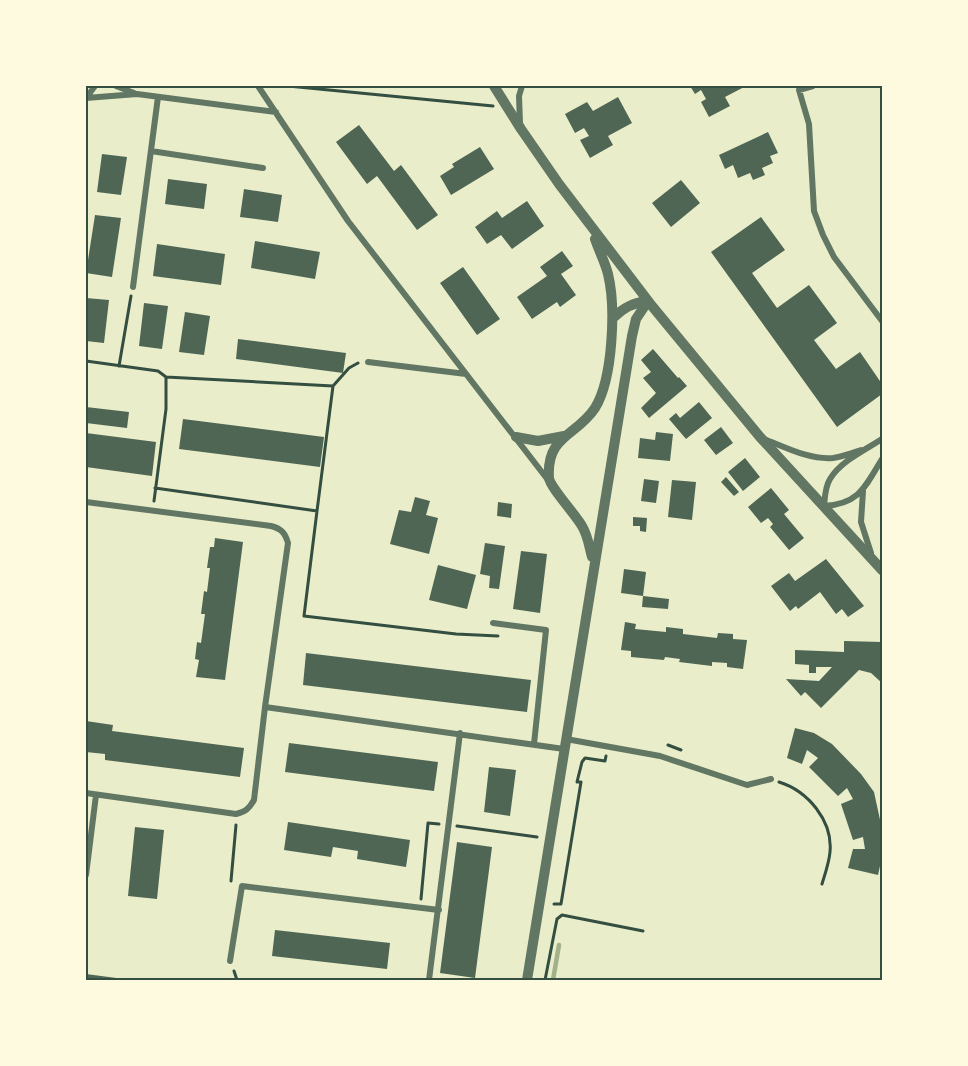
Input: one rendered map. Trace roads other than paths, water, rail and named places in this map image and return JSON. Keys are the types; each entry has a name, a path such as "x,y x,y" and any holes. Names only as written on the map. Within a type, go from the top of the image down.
{"street":[{"path":"86,98 95,86"},
{"path":"116,86 137,94"},
{"path":"258,86 348,221 549,480 586,532 593,564"},
{"path":"494,86 590,228 648,302 760,437 879,566"},
{"path":"521,129 519,96 522,86"},
{"path":"813,86 799,88 809,124 814,211 834,257 882,321"},
{"path":"86,98 137,94 276,112"},
{"path":"133,287 158,97"},
{"path":"151,151 263,168"},
{"path":"549,480 552,453 564,436 595,409 603,392 606,376 613,318 608,273 590,228"},
{"path":"613,318 621,310 634,304 648,302"},
{"path":"527,981 633,327 648,302"},
{"path":"368,362 466,374"},
{"path":"516,437 538,441 564,436"},
{"path":"760,437 796,452 819,457 843,456 870,447"},
{"path":"824,506 830,480 847,462 882,439"},
{"path":"824,506 837,506 850,502 863,491 882,459"},
{"path":"863,491 861,522 879,566"},
{"path":"86,502 271,526 281,529 288,543 254,800 249,808 236,814 86,793"},
{"path":"493,624 546,630 534,744"},
{"path":"265,707 534,744 608,746 660,756 747,785 771,780"},
{"path":"429,981 460,734"},
{"path":"86,875 96,795"},
{"path":"230,961 242,886 439,909"}],"waterway":[{"path":"553,980 559,945"}]}
